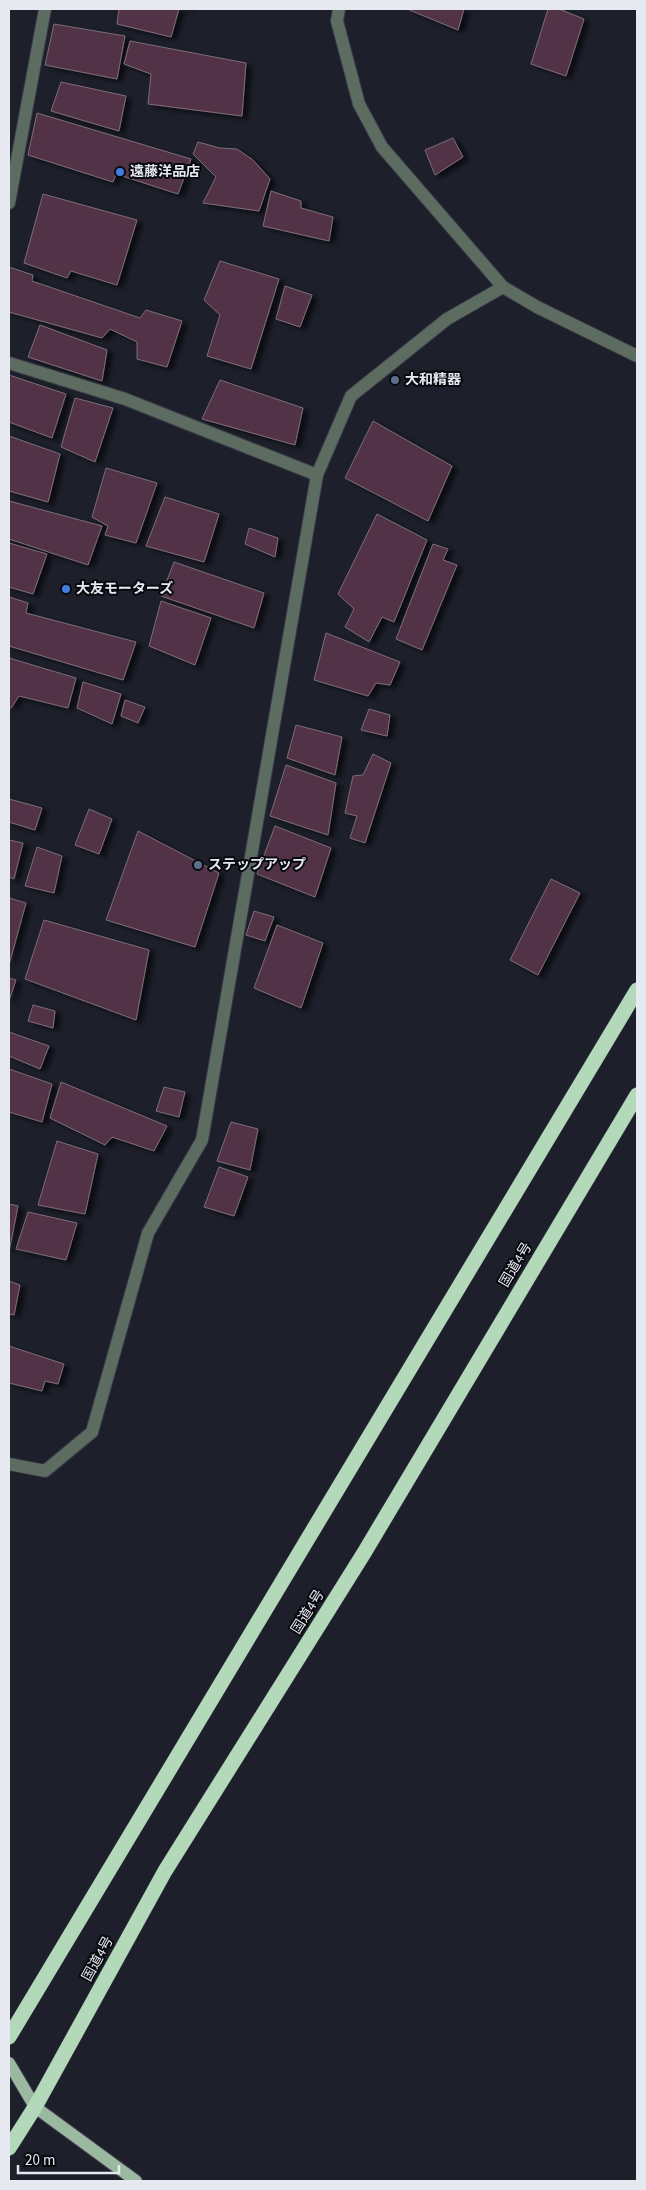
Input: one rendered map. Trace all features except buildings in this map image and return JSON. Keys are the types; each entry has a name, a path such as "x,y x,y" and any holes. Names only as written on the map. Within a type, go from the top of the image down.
{"highway":[{"path":"9,2037 637,990"},
{"name":"国道4号","path":"9,2148 35,2107 165,1871 364,1553 637,1095"}],"main road":[{"path":"9,2063 35,2107 136,2181"}],"street":[{"path":"9,203 45,9"},
{"path":"339,9 337,21 359,104 382,147 503,287 537,307 637,356"},
{"path":"9,1464 45,1471 92,1432 148,1234 202,1140 317,475 351,396 447,319 503,287"},
{"path":"9,363 125,399 317,475"}],"place":[{"name":"遠藤洋品店","path":"120,172"},
{"name":"大和精器","path":"395,380"},
{"name":"大友モーターズ","path":"66,589"},
{"name":"ステップアップ","path":"198,865"}]}
